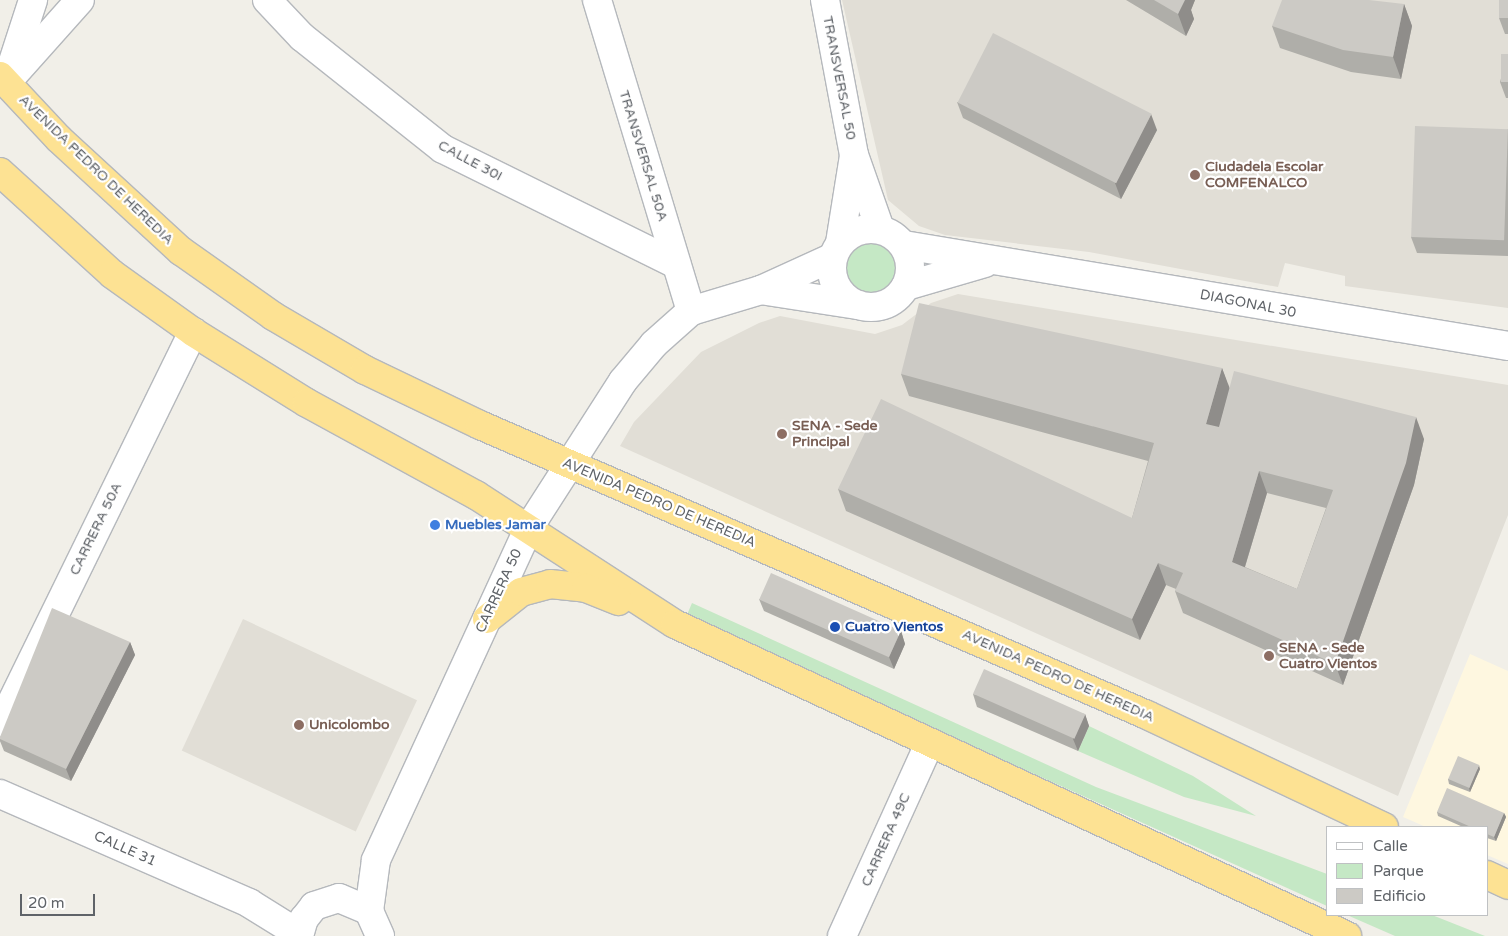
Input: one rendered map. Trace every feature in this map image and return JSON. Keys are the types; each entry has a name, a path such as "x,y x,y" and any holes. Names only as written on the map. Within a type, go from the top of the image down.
{"highway":[{"name":"AVENIDA PEDRO DE HEREDIA","path":"3,79 145,220 258,307 373,374 568,464 1147,715 1382,826"},
{"path":"0,172 112,274 193,332 269,381 454,482 675,624"},
{"path":"487,619 521,592 564,584 586,588 675,624 929,744 1311,929 1347,936"},
{"path":"1488,875 1508,885"}],"street":[{"path":"3,79 33,0"},
{"path":"3,79 80,0"},
{"name":"CALLE 30I","path":"267,0 302,38 443,149 676,264"},
{"name":"TRANSVERSAL 50A","path":"597,0 691,311"},
{"name":"TRANSVERSAL 50","path":"825,0 854,155 880,229"},
{"name":"TRANSVERSAL 50","path":"836,250 854,155"},
{"path":"880,229 904,246 911,265 906,286 880,306 858,305 835,283 836,250 858,230 880,229"},
{"name":"DIAGONAL 30","path":"904,246 989,262 1508,346"},
{"name":"CARRERA 50","path":"369,910 376,860 528,529 622,381 654,344 691,311 761,290 836,250"},
{"name":"DIAGONAL 30","path":"906,286 989,262"},
{"name":"CARRERA 50","path":"761,290 812,301 858,305"},
{"name":"CARRERA 50A","path":"0,726 193,332"},
{"name":"CARRERA 49C","path":"842,936 929,744"},
{"name":"CALLE 31","path":"0,794 250,903 299,935"},
{"name":"CARRERA 50","path":"321,903 376,860"},
{"name":"CALLE 31","path":"250,903 321,903 350,899 369,910"},
{"path":"299,935 321,903"},
{"path":"369,910 380,936"}],"shaded area":[{"name":"Ciudadela Escolar COMFENALCO","path":"842,0 1508,0 1508,308 1345,286 1345,276 1285,263 1278,287 1089,252 945,235 919,226 888,200"},
{"name":"SENA - Sede Cuatro Vientos","path":"958,294 1508,385 1508,515 1398,796 620,446 634,422 701,352 759,323 780,316 875,334 902,325 931,303"},
{"name":"Unicolombo","path":"243,619 417,700 356,832 182,750"},
{"path":"1470,654 1508,671 1508,864 1488,855 1488,826 1424,826 1403,817"}],"green space":[{"path":"866,242 878,242 892,250 900,264 898,281 892,290 878,298 866,298 856,293 849,286 844,276 844,264 849,254 856,247"},
{"path":"692,603 1096,787 1326,874 1326,906 686,617"},
{"path":"1089,726 1193,776 1256,816 1184,797 1078,751"},
{"path":"1349,916 1435,916 1485,936 1395,936"}],"building":[{"path":"1154,0 1185,0 1178,14"},
{"path":"1282,0 1369,0 1404,4 1393,57 1343,50 1272,26"},
{"path":"1499,0 1508,0 1508,18 1499,18"},
{"path":"993,33 1152,114 1116,183 958,102"},
{"path":"1501,54 1508,54 1508,82 1501,82"},
{"path":"1415,126 1508,129 1504,240 1411,237"},
{"path":"919,303 1222,368 1206,424 1219,427 1234,371 1416,417 1406,463 1335,664 1175,591 1183,573 1158,563 1132,619 838,489 881,399 1132,518 1154,443 901,374","holes":["1259,471 1333,490 1297,589 1232,562"]},
{"name":"Cuatro Vientos","path":"771,573 901,631 889,657 759,599"},
{"path":"52,608 130,642 66,769 0,739"},
{"path":"984,669 1085,714 1074,739 973,694"},
{"path":"1458,756 1479,765 1469,788 1448,779"},
{"path":"1447,788 1504,813 1494,837 1488,834 1488,826 1469,826 1437,812"}],"place":[{"name":"Ciudadela Escolar COMFENALCO","path":"1195,175"},
{"name":"SENA - Sede Principal","path":"782,434"},
{"name":"Muebles Jamar","path":"435,525"},
{"name":"Cuatro Vientos","path":"835,627"},
{"name":"SENA - Sede Cuatro Vientos","path":"1269,656"},
{"name":"Unicolombo","path":"299,725"}]}
